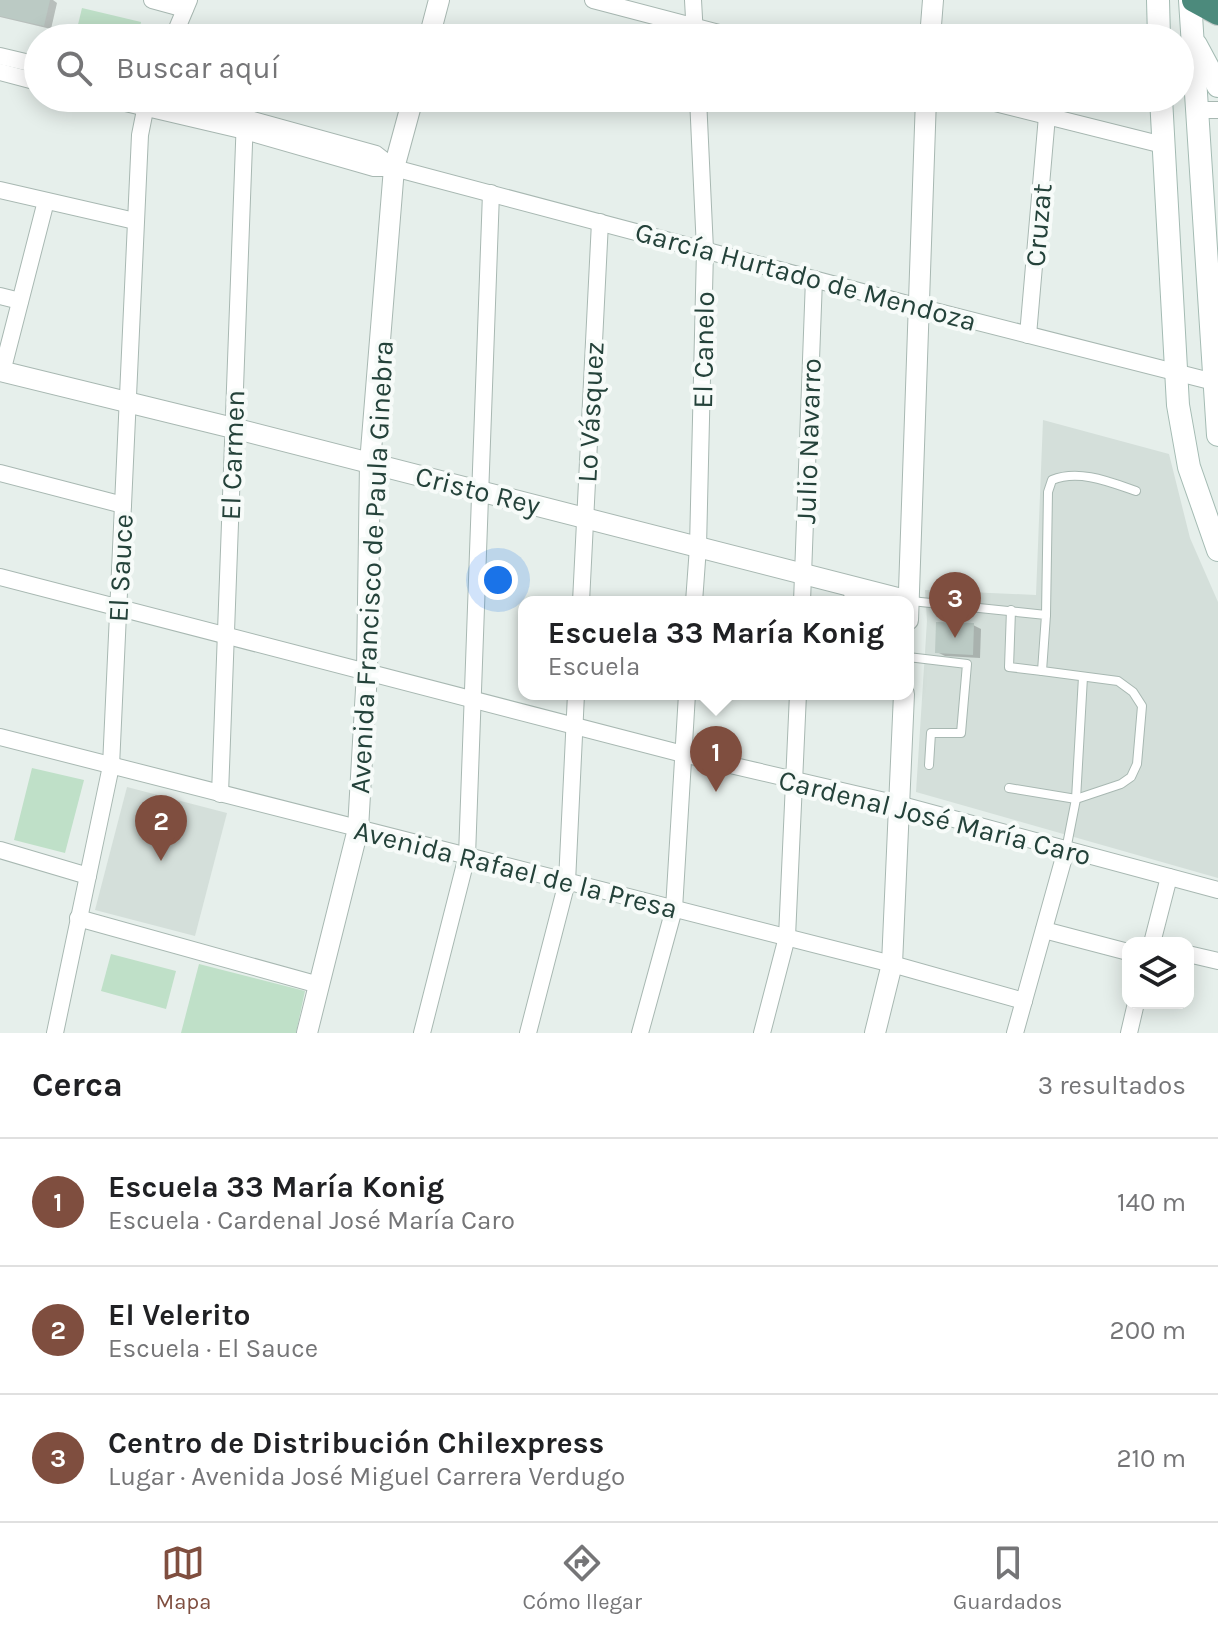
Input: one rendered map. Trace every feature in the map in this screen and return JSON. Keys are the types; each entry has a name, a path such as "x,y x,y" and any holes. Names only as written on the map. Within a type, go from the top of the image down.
{"highway":[{"path":"1192,0 1218,13"}],"main road":[{"path":"1158,0 1159,24"},
{"path":"1192,0 1192,24"},
{"path":"1194,44 1218,86"},
{"path":"1194,49 1207,110 1218,435"},
{"path":"1162,112 1178,405 1197,497 1218,550"}],"street":[{"path":"152,0 187,5 179,24"},
{"path":"433,24 439,0"},
{"path":"593,0 669,24"},
{"path":"693,0 694,24"},
{"path":"931,24 933,0"},
{"path":"0,56 24,62"},
{"path":"0,72 24,78"},
{"name":"El Sauce","path":"55,1033 111,766 135,221 144,112"},
{"name":"García Hurtado de Mendoza","path":"188,112 376,154 394,168 1216,382"},
{"name":"García Hurtado de Mendoza","path":"212,112 245,124"},
{"name":"Avenida Francisco de Paula Ginebra","path":"307,1033 358,829 367,672 370,463 394,168 409,112"},
{"name":"El Canelo","path":"694,596 705,250 699,112"},
{"path":"909,596 926,112"},
{"path":"1031,112 1163,145"},
{"name":"Cruzat","path":"1028,335 1047,116"},
{"name":"El Carmen","path":"220,794 245,124"},
{"path":"0,190 135,221"},
{"path":"422,1033 467,856 491,193"},
{"path":"1,372 46,201"},
{"name":"Lo Vásquez","path":"581,596 600,222"},
{"name":"Julio Navarro","path":"802,596 814,279"},
{"path":"0,296 20,301"},
{"name":"Cristo Rey","path":"1,372 804,574 848,594"},
{"path":"0,473 123,505"},
{"name":"Cardenal José María Caro","path":"0,577 683,754 898,804 1218,890"},
{"path":"528,1033 567,882 576,700"},
{"path":"640,1033 674,909 687,700"},
{"path":"762,1033 787,937 798,700"},
{"path":"875,1033 892,964 904,700"},
{"name":"Avenida Rafael de la Presa","path":"0,737 892,964 1024,1001"},
{"path":"0,850 88,876"},
{"path":"1015,1033 1066,850"},
{"path":"1154,937 1169,877"},
{"path":"78,918 319,985"},
{"path":"1044,930 1122,950"},
{"path":"1194,955 1218,961"},
{"path":"1129,1033 1135,1009"}],"lane":[{"path":"1042,671 1048,492 1052,480 1066,474 1103,480 1136,491"},
{"path":"914,610 1011,610 1046,615"},
{"path":"1009,788 1076,799 1121,784 1131,777 1137,764 1142,706 1133,692 1118,681 1009,667 1011,610"},
{"path":"914,658 967,664 961,733 931,733 929,765"},
{"path":"1066,850 1076,799 1083,677"}],"shaded area":[{"path":"1043,420 1169,454 1190,538 1218,602 1218,878 916,792 927,621 925,590 1036,595"},
{"path":"127,787 227,813 195,936 95,910"}],"green space":[{"path":"82,8 141,22 141,24 78,24"},
{"path":"32,768 84,780 65,853 14,840"},
{"path":"111,954 176,971 166,1009 101,991"},
{"path":"199,964 305,991 296,1033 181,1033"}],"building":[{"path":"0,0 50,0 44,24 0,16"},
{"path":"936,622 974,623 973,655 935,653"}],"place":[{"name":"Centro de Distribución Chilexpress","path":"955,638"},
{"name":"Escuela 33 María Konig","path":"716,792"},
{"name":"El Velerito","path":"161,861"}]}
